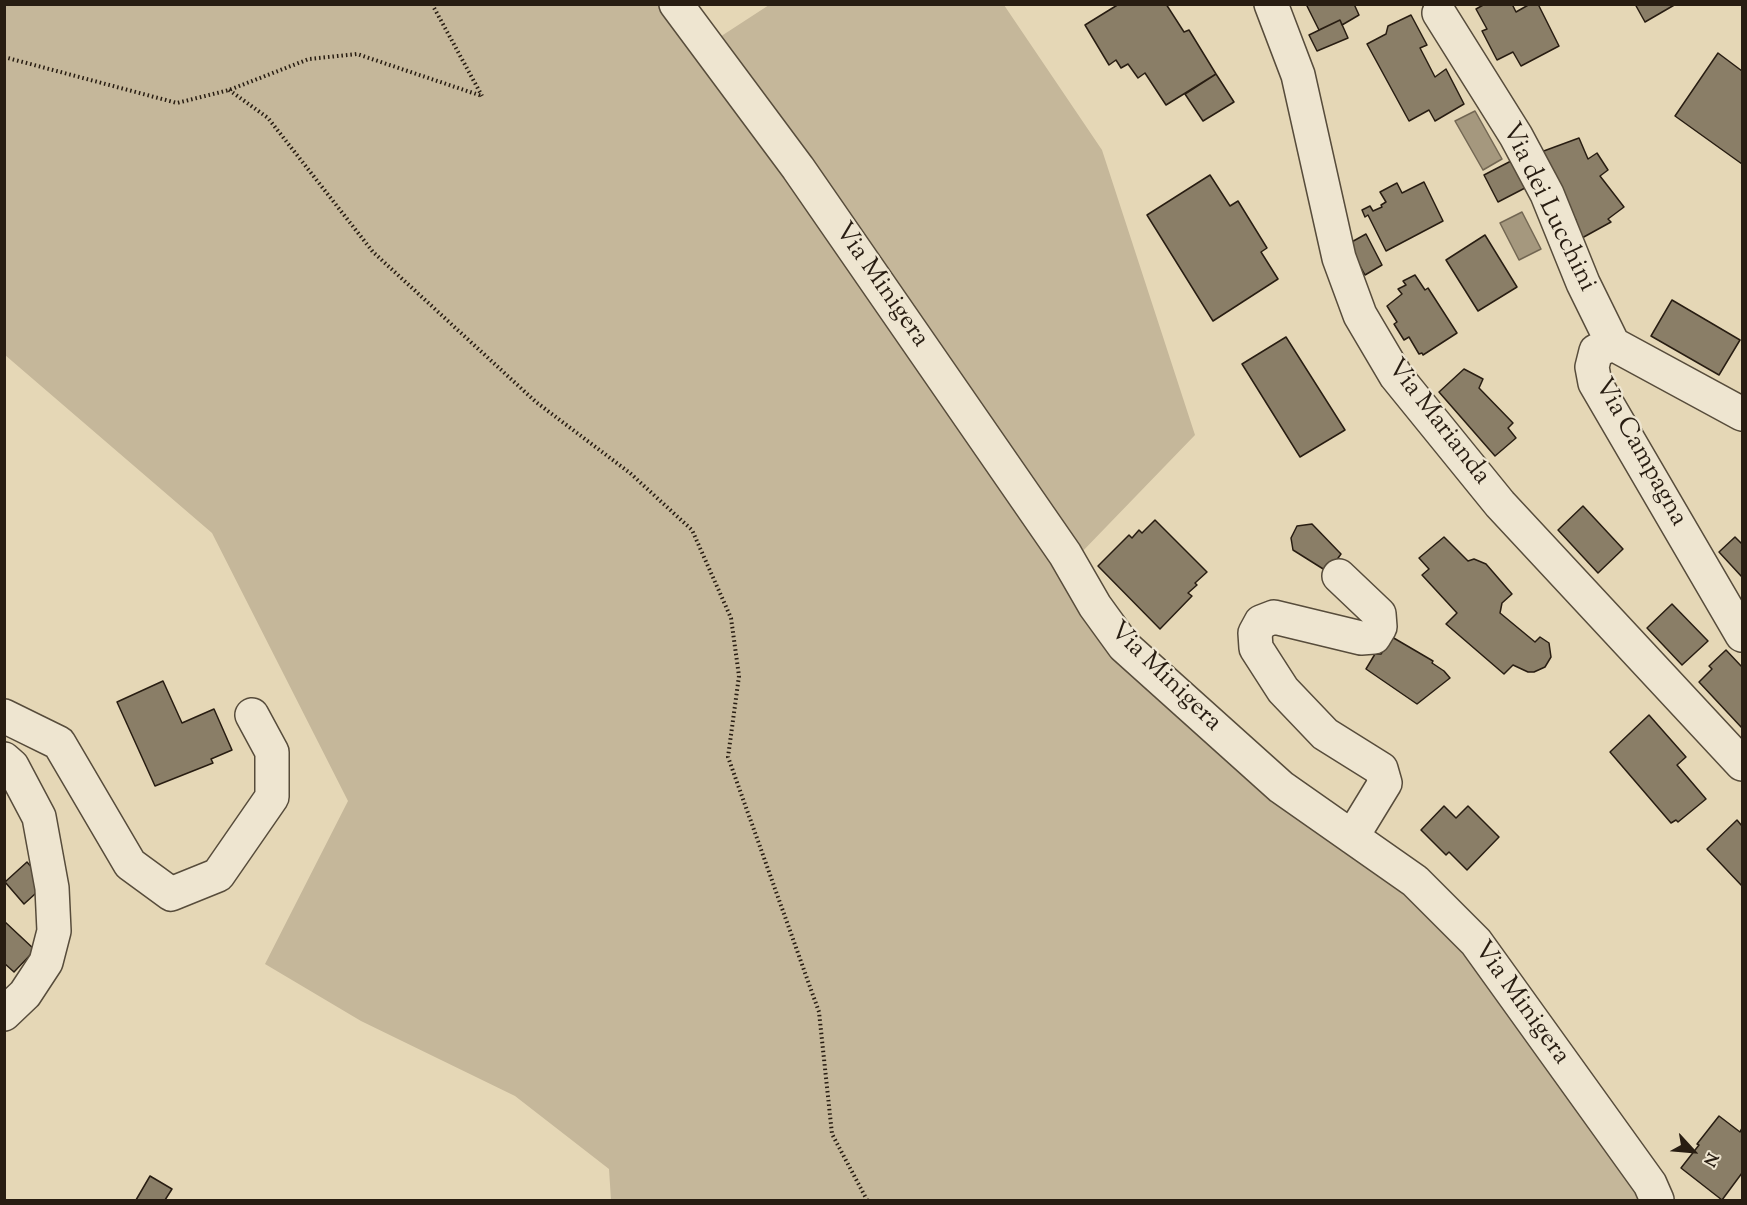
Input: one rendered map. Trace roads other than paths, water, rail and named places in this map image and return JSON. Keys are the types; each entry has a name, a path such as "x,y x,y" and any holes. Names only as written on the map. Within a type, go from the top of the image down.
{"street":[{"name":"Via Minigera","path":"675,4 804,177 1065,554 1095,606 1124,645 1281,787 1415,881 1476,942 1650,1184 1657,1200"},
{"name":"Via Marianda","path":"1270,4 1298,75 1339,258 1360,315 1396,376 1500,504 1743,764"},
{"name":"Via dei Lucchini","path":"1439,13 1516,136 1542,184 1583,283 1612,344"},
{"name":"Via Campagna","path":"1743,414 1612,344 1596,351 1592,367 1595,383 1743,635"},
{"path":"1339,576 1380,614 1380,627 1374,637 1361,638 1274,617 1261,622 1255,633 1256,648 1283,690 1325,734 1381,769 1385,783 1352,837"},
{"path":"4,716 59,743 130,864 171,894 218,875 272,796 272,752 252,715"},
{"path":"4,759 12,766 39,817 52,888 54,931 45,962 26,994 4,1014"}]}
